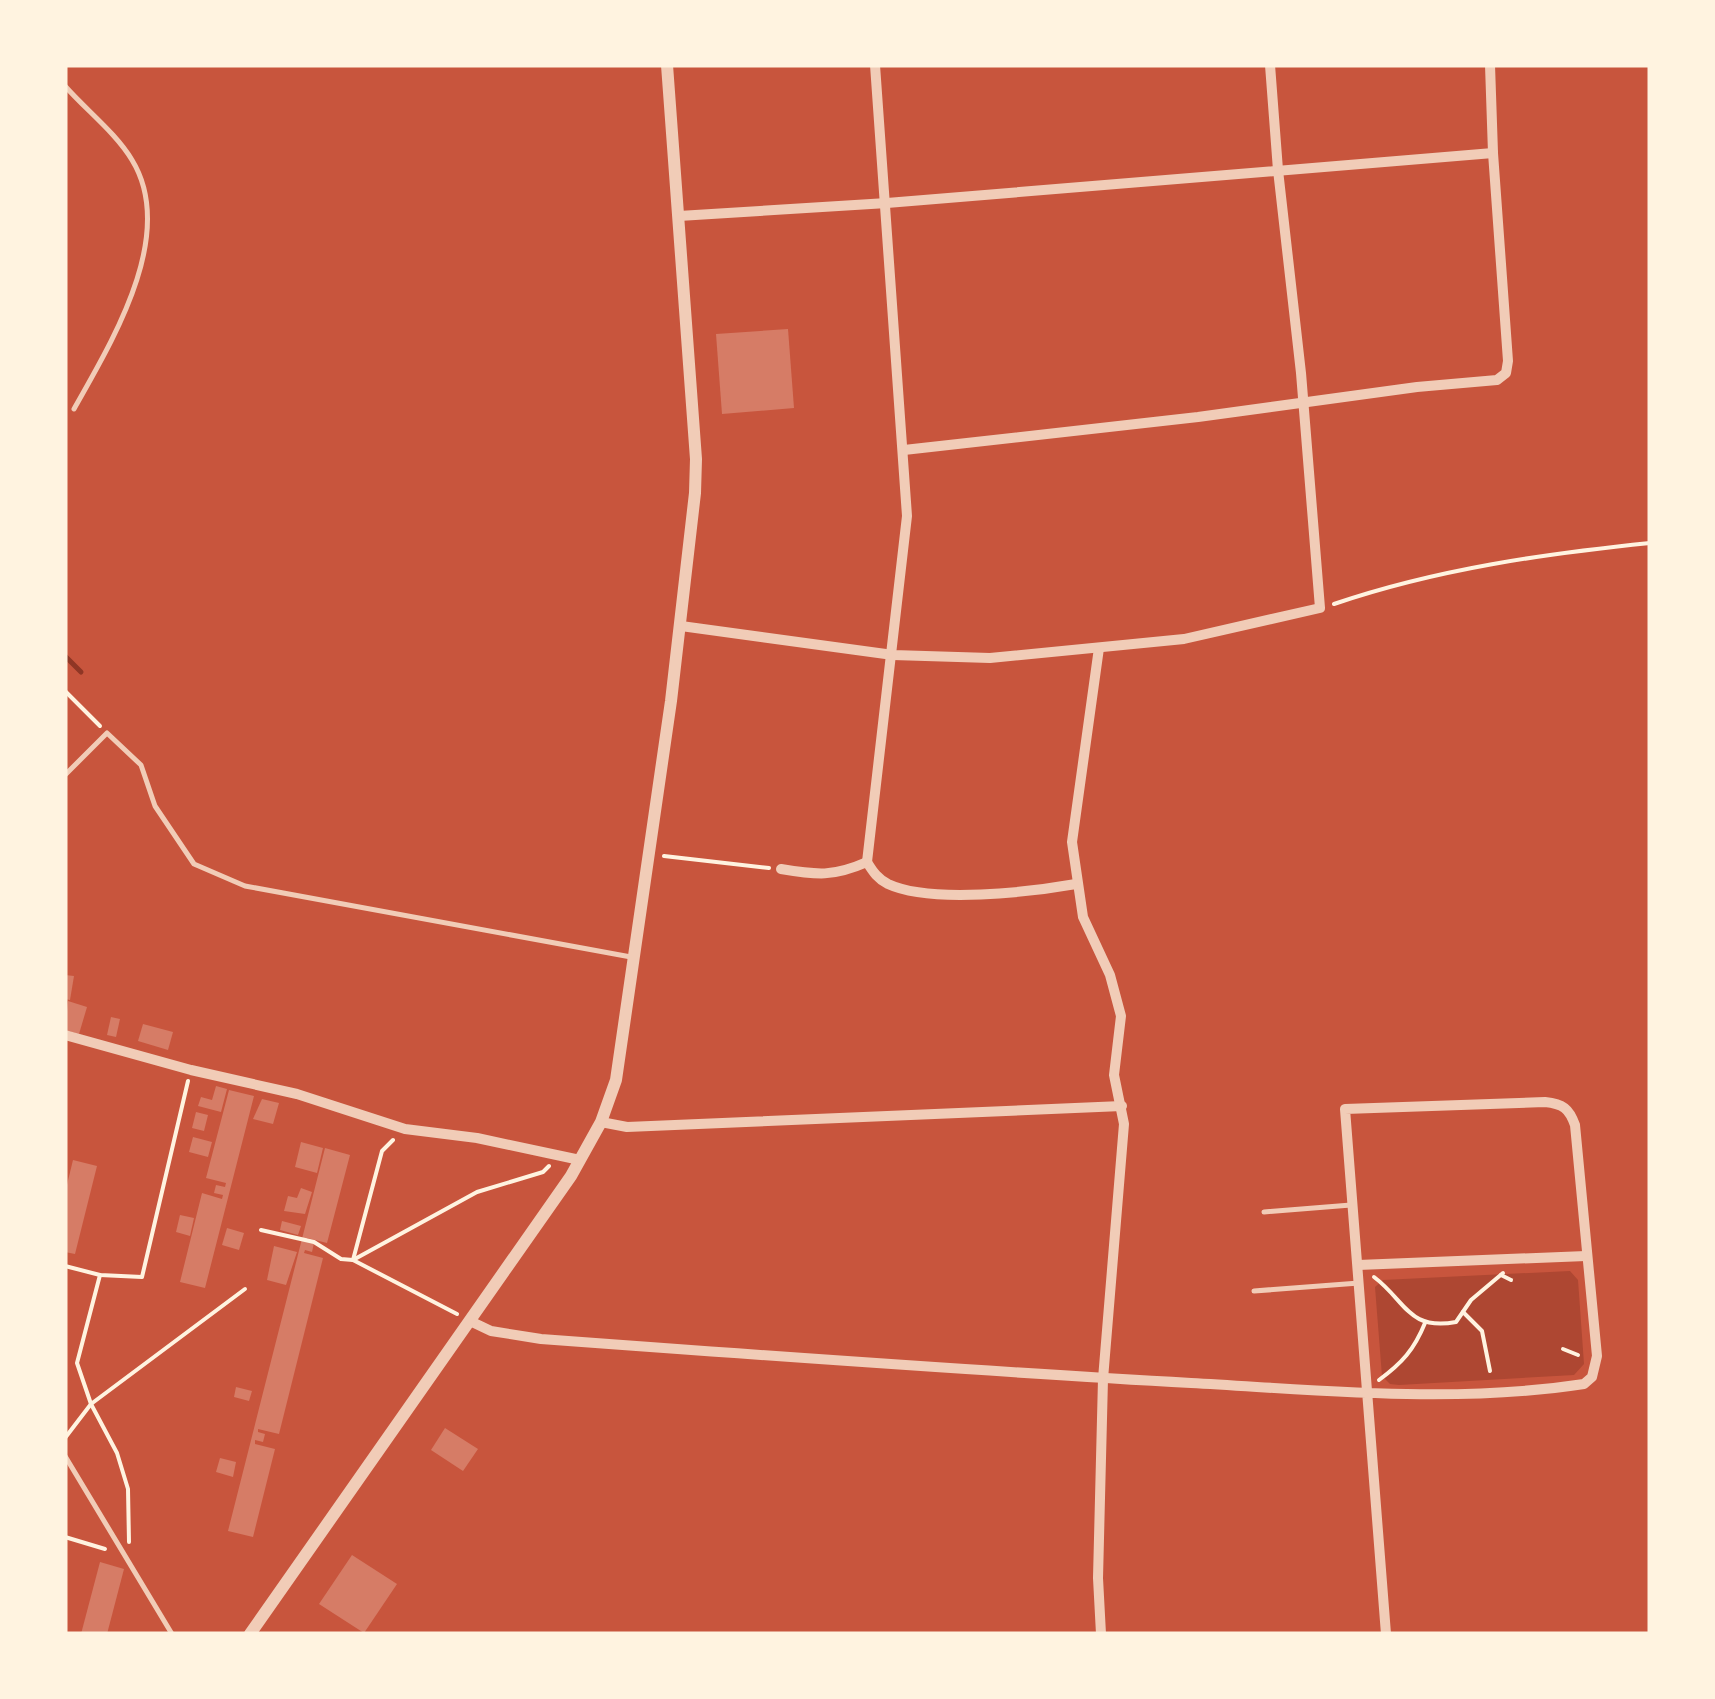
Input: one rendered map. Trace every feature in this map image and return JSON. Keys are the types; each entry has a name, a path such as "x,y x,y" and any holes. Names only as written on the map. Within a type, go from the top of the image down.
{"street":[{"path":"250,1634 580,1160 601,1122 621,1061 692,532 696,459 667,65"},
{"path":"875,65 904,450 906,546 867,862 884,882 908,889 1014,892 1076,884"},
{"path":"680,626 893,655 990,658 1184,639 1320,608 1270,65"},
{"path":"904,450 1497,380 1506,374 1508,361 1490,65"},
{"path":"679,216 887,203 1493,153"},
{"path":"1099,648 1072,842 1083,917 1118,995 1120,1036 1114,1075 1124,1124 1103,1378 1098,1578 1101,1634"},
{"path":"781,869 831,874 867,862"},
{"path":"65,1036 297,1094 405,1129 477,1138 580,1160"},
{"path":"470,1321 491,1331 541,1340 1366,1393 1434,1396 1584,1384 1592,1377 1598,1356 1574,1125 1562,1104 1345,1108 1366,1393 1386,1634"},
{"path":"601,1122 627,1126 1122,1106"},
{"path":"1358,1266 1586,1256"}],"lane":[{"path":"65,86 131,156 148,211 142,264 112,341 74,409"},
{"path":"65,775 107,733 141,765 155,806 194,864 245,886 636,958"},
{"path":"1264,1212 1353,1204"},
{"path":"1254,1291 1359,1283"},
{"path":"65,1456 172,1634"}],"path":[{"path":"1320,608 1394,584 1549,554 1650,543"},
{"path":"65,691 107,733"},
{"path":"650,854 781,869"},
{"path":"65,1266 100,1275 142,1277 191,1070"},
{"path":"353,1260 382,1151 405,1129"},
{"path":"353,1260 477,1192 543,1172 560,1156"},
{"path":"261,1230 314,1242 470,1321"},
{"path":"1358,1266 1389,1289 1398,1303 1420,1322 1440,1325 1456,1322 1471,1300 1522,1259"},
{"path":"65,1537 98,1545 130,1560 128,1489 117,1453 91,1404 77,1362 100,1275"},
{"path":"1501,1275 1511,1280"},
{"path":"65,1438 91,1404 245,1289"},
{"path":"1463,1312 1482,1332 1490,1371"},
{"path":"1379,1380 1404,1362 1425,1323"},
{"path":"1562,1349 1578,1356"}],"shaded area":[{"path":"1570,1271 1578,1280 1584,1364 1574,1375 1399,1385 1390,1384 1382,1376 1375,1287 1383,1280"}],"building":[{"path":"788,329 794,408 722,414 716,334"},
{"path":"65,975 74,976 70,1000 65,999"},
{"path":"68,1001 87,1007 79,1034 65,1030"},
{"path":"111,1017 120,1019 116,1037 107,1035"},
{"path":"143,1024 173,1032 168,1050 138,1041"},
{"path":"216,1086 227,1089 221,1112 198,1106 201,1097 212,1100"},
{"path":"229,1090 254,1096 205,1288 180,1282 202,1193 222,1199 223,1195 214,1193 216,1185 225,1187 226,1183 206,1178"},
{"path":"262,1099 279,1103 273,1124 253,1119"},
{"path":"196,1112 208,1115 204,1131 192,1128"},
{"path":"193,1137 212,1142 208,1157 189,1152"},
{"path":"301,1142 323,1148 317,1173 295,1167"},
{"path":"325,1148 350,1155 327,1243 307,1238 314,1243 312,1252 304,1253 323,1258 279,1434 258,1429 265,1434 263,1442 255,1440 255,1444 275,1449 253,1537 228,1531"},
{"path":"73,1160 97,1166 75,1254 65,1252 65,1193"},
{"path":"301,1188 312,1192 305,1214 284,1211 288,1196 297,1198"},
{"path":"180,1215 194,1218 190,1236 176,1232"},
{"path":"282,1221 301,1226 298,1235 280,1230"},
{"path":"227,1228 244,1233 239,1250 222,1245"},
{"path":"274,1246 297,1252 286,1285 267,1280"},
{"path":"236,1387 252,1391 249,1401 234,1397"},
{"path":"445,1428 478,1449 463,1471 431,1450"},
{"path":"220,1458 236,1462 233,1477 216,1472"},
{"path":"352,1555 397,1584 364,1633 319,1604"},
{"path":"100,1562 124,1569 107,1634 81,1634"}],"waterway":[{"path":"65,656 81,672"}]}
